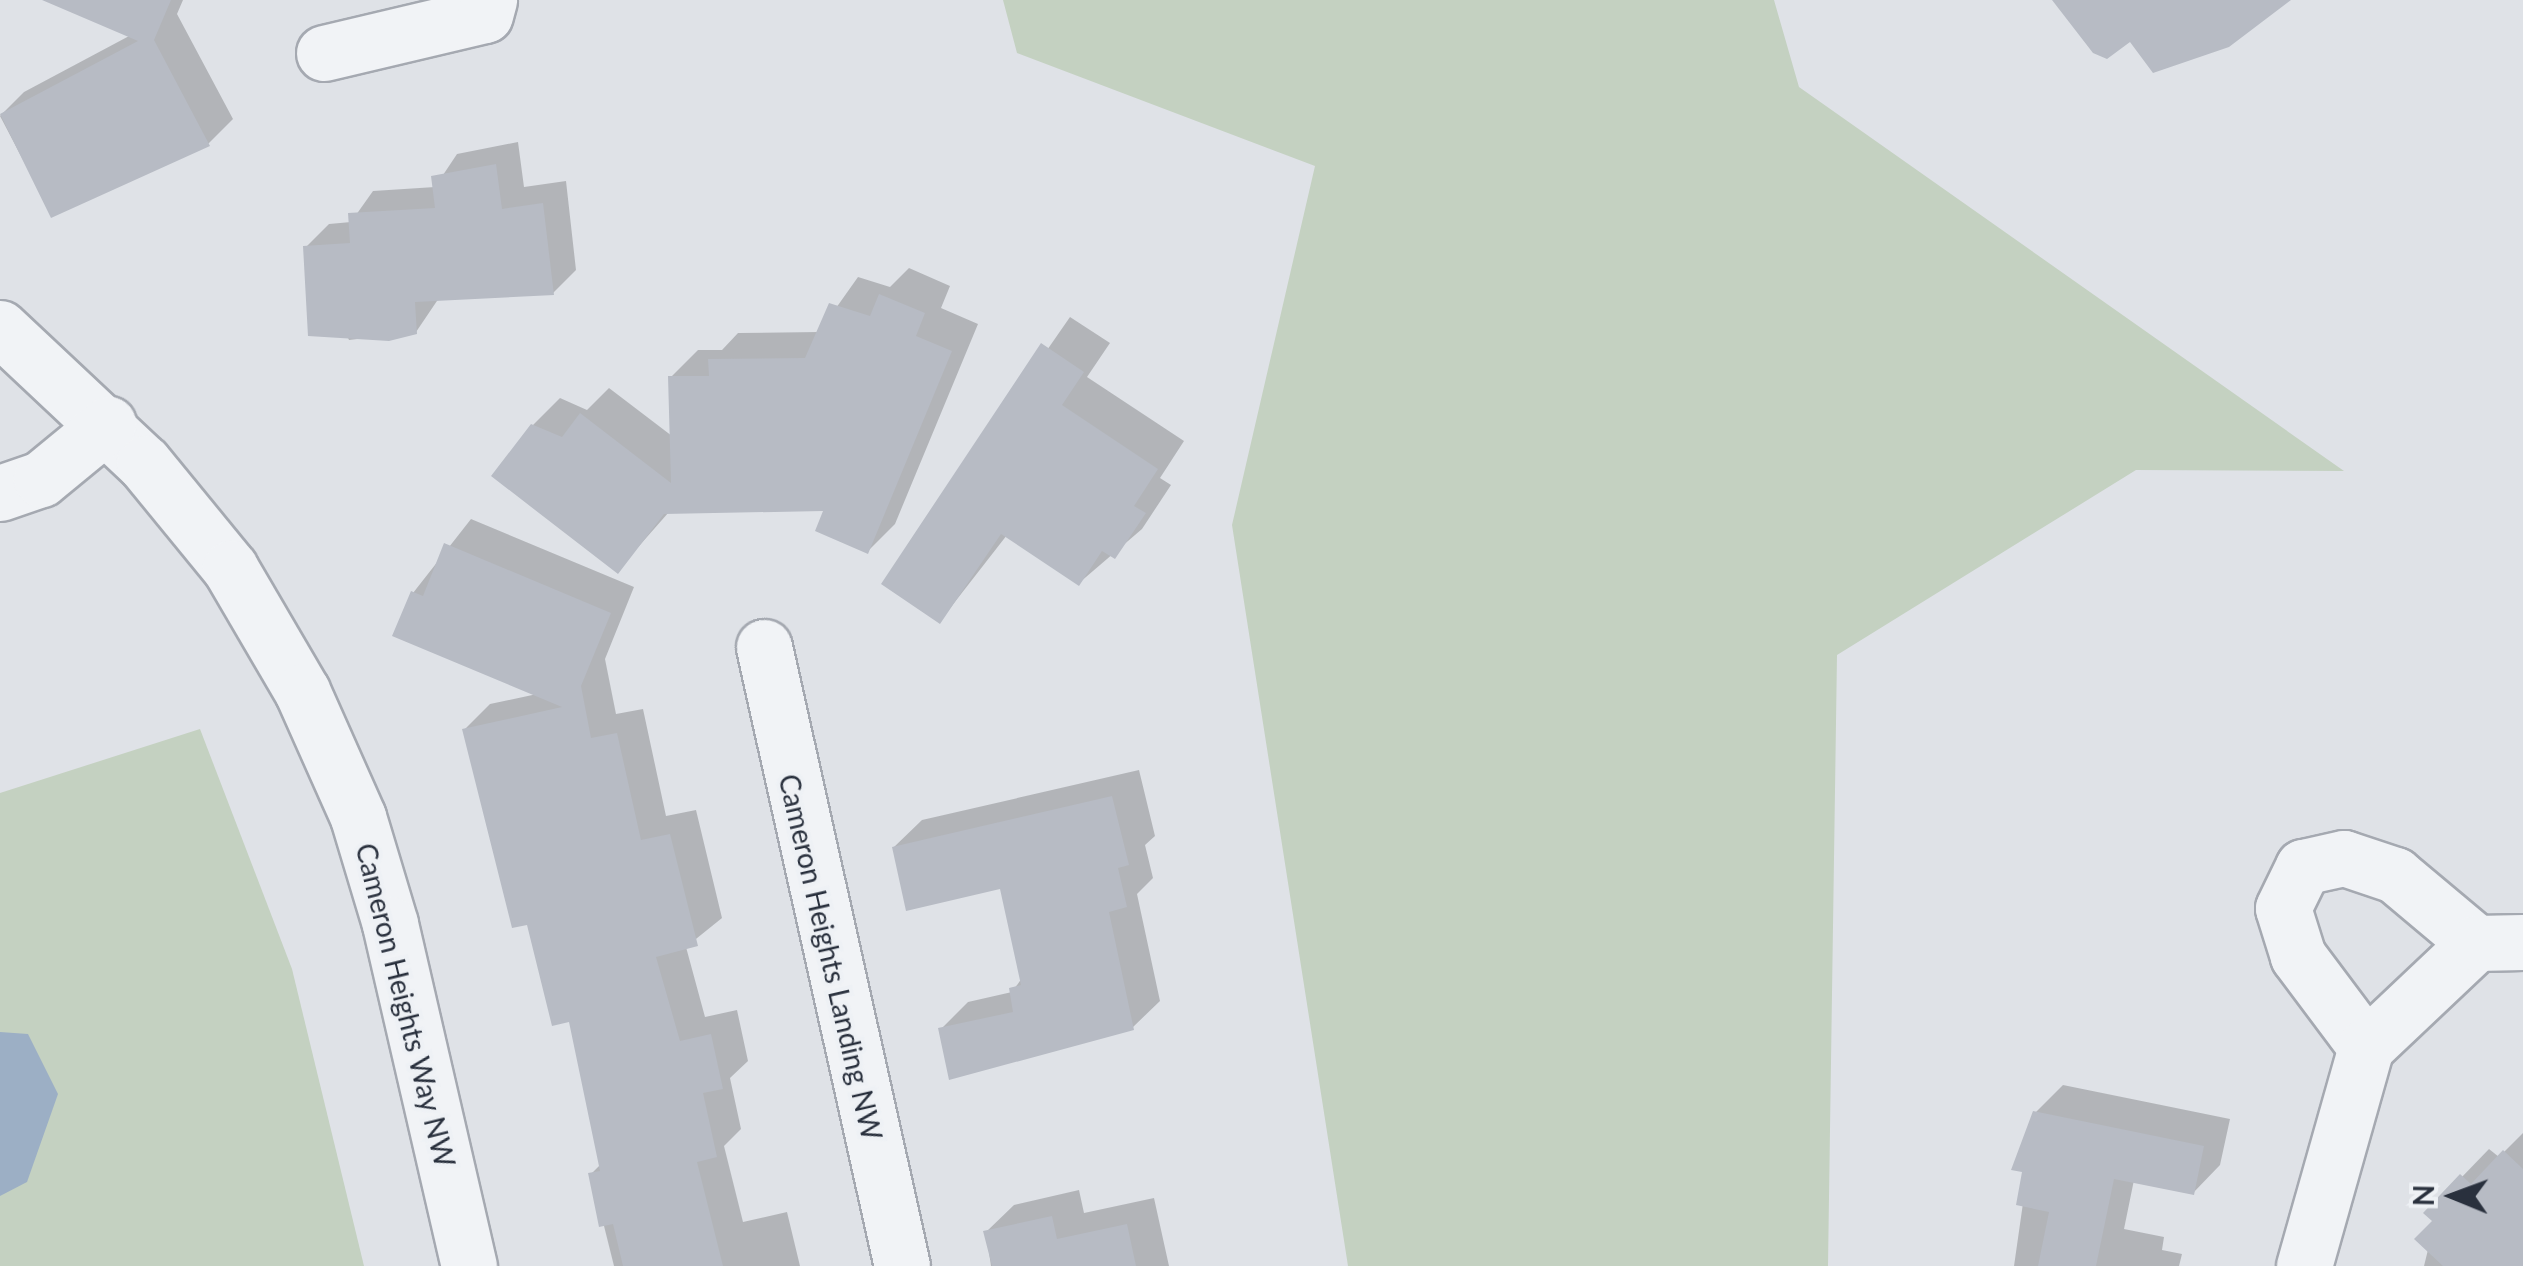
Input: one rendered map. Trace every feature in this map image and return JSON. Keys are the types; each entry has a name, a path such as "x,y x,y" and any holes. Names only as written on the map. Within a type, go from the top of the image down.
{"street":[{"path":"324,53 485,15 488,0"},
{"name":"Cameron Heights Way NW","path":"0,328 108,424 230,568 302,690 358,817 469,1266"},
{"path":"0,493 40,480 108,424"},
{"name":"Cameron Heights Landing NW","path":"764,647 902,1266"},
{"path":"2304,1266 2366,1047 2500,942 2394,875 2344,858 2303,867 2283,908 2298,956 2366,1047"}],"green space":[{"path":"1003,0 1774,0 1799,87 2344,471 2136,470 1837,655 1828,1266 1348,1266 1232,525 1315,166 1017,53"},
{"path":"200,729 292,969 364,1266 0,1266 0,793"}],"water":[{"path":"0,1032 28,1034 58,1094 27,1182 0,1196"}],"building":[{"path":"42,0 171,0 154,40 210,146 51,218 0,114 138,41"},
{"path":"2052,0 2291,0 2229,47 2153,73 2130,42 2107,59 2093,53"},
{"path":"496,164 502,209 543,203 554,295 415,302 417,334 389,341 308,336 303,246 350,243 348,213 435,208 431,176"},
{"path":"879,294 925,313 916,336 952,351 868,554 815,531 823,511 664,514 618,574 491,476 531,424 562,437 580,413 671,483 668,376 709,376 708,359 805,358 829,303 870,316"},
{"path":"1041,343 1084,372 1062,405 1158,469 1134,506 1146,513 1115,559 1102,551 1079,586 1001,534 940,624 881,584"},
{"path":"444,543 611,613 581,686 591,738 617,733 641,840 670,834 698,946 656,957 680,1041 711,1034 723,1089 703,1093 717,1157 697,1162 723,1266 623,1266 613,1224 599,1227 588,1173 600,1171 569,1022 552,1026 527,925 512,928 462,729 562,707 392,636 411,591 423,596"},
{"path":"1112,796 1129,865 1118,868 1127,907 1109,912 1134,1030 949,1080 938,1028 1013,1012 1009,988 1021,985 1000,889 906,911 892,847"},
{"path":"2033,1111 2204,1146 2194,1195 2114,1179 2096,1266 2038,1266 2049,1212 2016,1205 2022,1172 2011,1170"},
{"path":"2503,1150 2523,1169 2523,1266 2443,1266 2414,1239 2432,1221 2423,1213 2460,1174 2471,1184"},
{"path":"1052,1216 1057,1239 1127,1224 1136,1266 992,1266 983,1231"}]}
